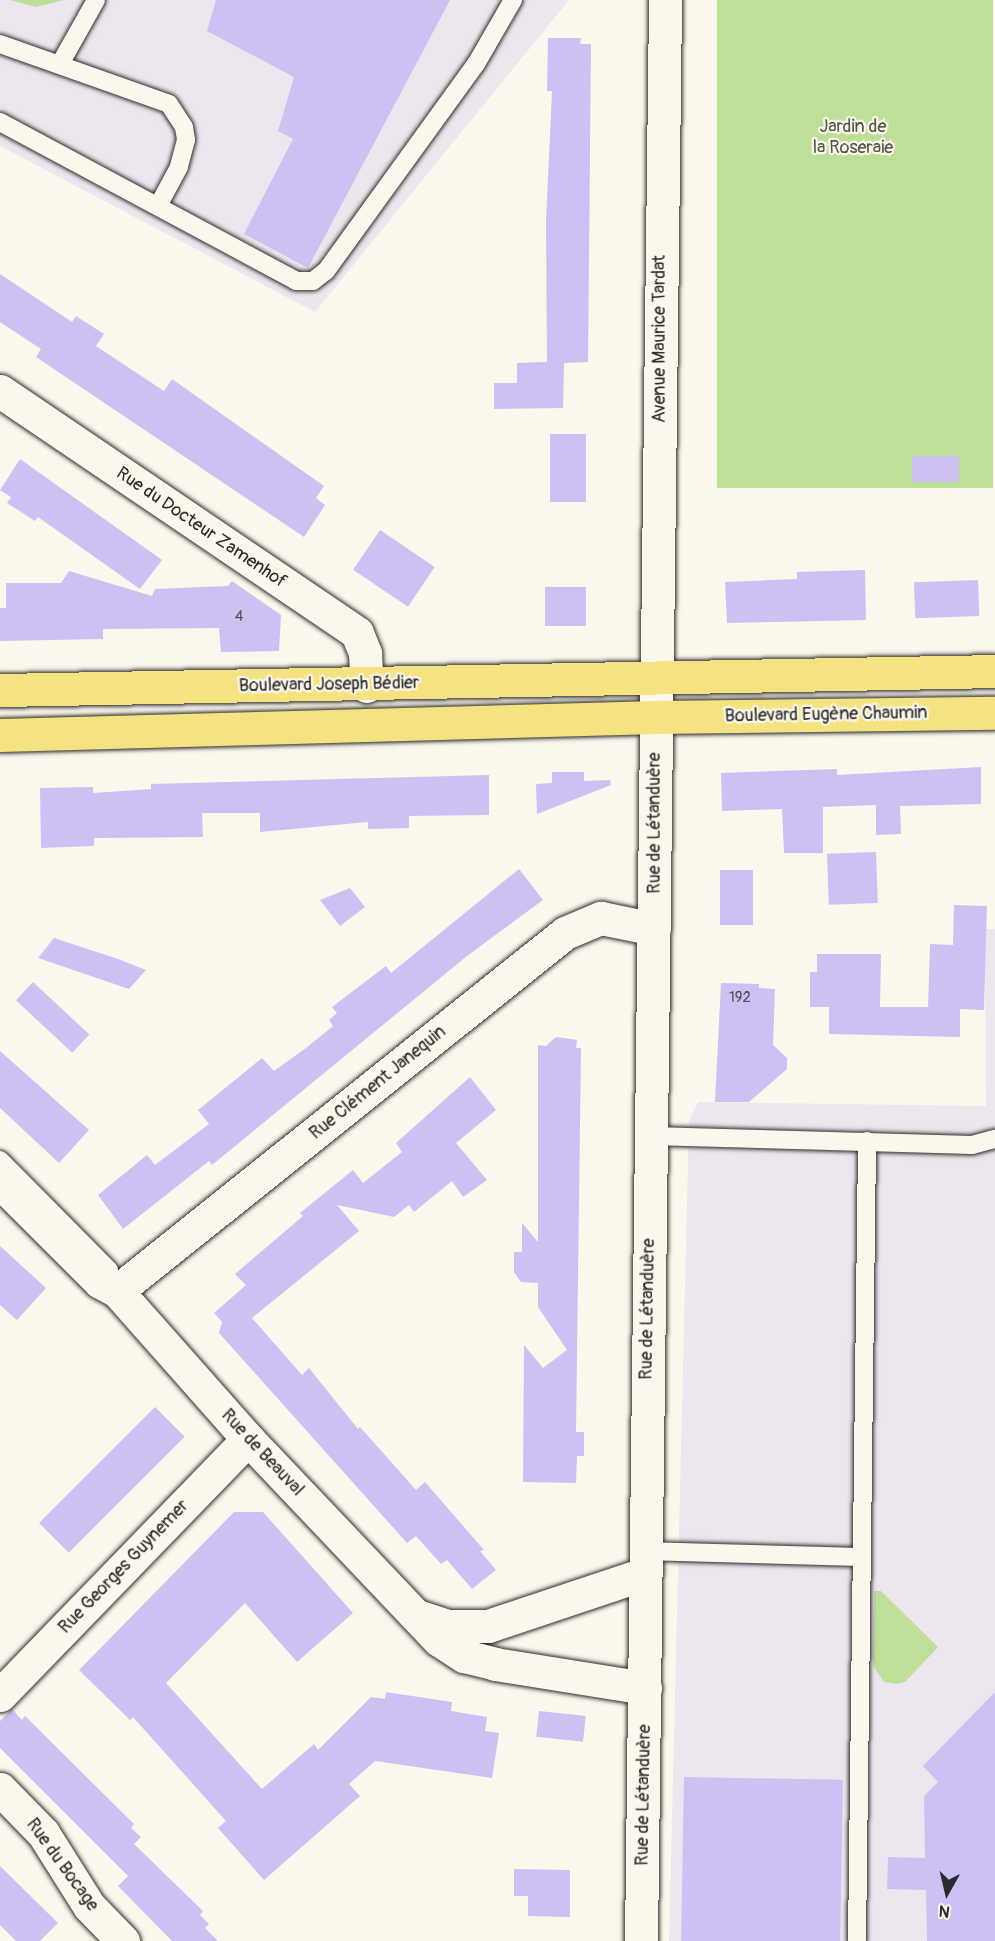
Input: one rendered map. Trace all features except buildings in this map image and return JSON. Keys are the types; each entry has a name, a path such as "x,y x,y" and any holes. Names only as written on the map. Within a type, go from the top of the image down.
{"main road":[{"path":"658,677 995,671"},
{"name":"Boulevard Joseph Bédier","path":"0,690 367,686 658,677"},
{"name":"Boulevard Eugène Chaumin","path":"657,717 995,713"},
{"path":"0,735 657,717"}],"street":[{"name":"Avenue Maurice Tardat","path":"658,677 665,0"},
{"name":"Rue du Docteur Zamenhof","path":"0,391 357,633 365,653 367,686"},
{"name":"Rue de Létanduère","path":"641,1941 645,1688 643,1562 658,677"},
{"name":"Rue Clément Janequin","path":"117,1291 565,933 601,918 654,929"},
{"name":"Rue de Beauval","path":"0,1182 100,1282 117,1291 248,1439 410,1613 464,1656 645,1688"},
{"name":"Rue Georges Guynemer","path":"0,1695 248,1439"},
{"name":"Rue de Beauval","path":"410,1613 448,1626 488,1626 643,1562"},
{"name":"Rue du Bocage","path":"0,1789 43,1833 89,1906 123,1941"}],"lane":[{"path":"60,64 96,0"},
{"path":"0,122 296,281 320,277 476,64 513,0"},
{"path":"0,44 147,94 169,104 184,127 184,154 158,207"},
{"path":"652,1136 972,1145 995,1139"},
{"path":"857,1941 867,1141"},
{"name":"Rue de Beauval","path":"0,1160 86,1243 111,1273 117,1291"},
{"path":"643,1562 860,1557"}],"shaded area":[{"path":"0,0 569,0 315,312 0,146"},
{"path":"985,929 995,929 995,1941 669,1941 689,1121 698,1102 986,1106"}],"green space":[{"path":"10,0 64,0 36,7"},
{"name":"Jardin de la Roseraie","path":"717,0 993,0 993,488 717,488"},
{"path":"874,1591 881,1591 938,1647 905,1682 898,1684 884,1682 873,1666"}]}
